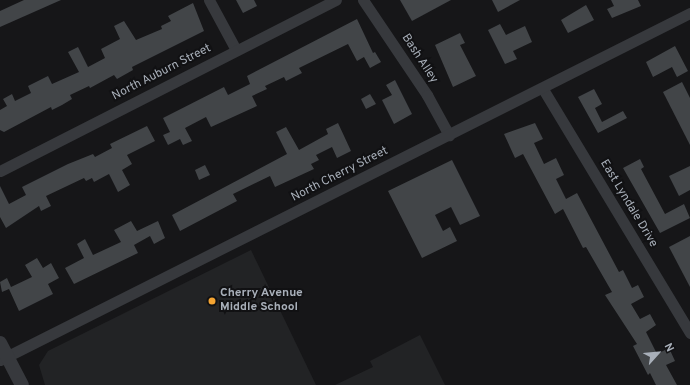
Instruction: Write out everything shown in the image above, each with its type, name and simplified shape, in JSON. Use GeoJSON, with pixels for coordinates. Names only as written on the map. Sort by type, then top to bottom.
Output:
{"type":"FeatureCollection","features":[{"type":"Feature","properties":{"kind":"street"},"geometry":{"type":"LineString","coordinates":[[209,0],[236,50]]}},
{"type":"Feature","properties":{"kind":"street","name":"North Auburn Street"},"geometry":{"type":"LineString","coordinates":[[0,171],[336,0]]}},
{"type":"Feature","properties":{"kind":"street","name":"Bash Alley"},"geometry":{"type":"LineString","coordinates":[[363,0],[423,89],[449,135]]}},
{"type":"Feature","properties":{"kind":"street","name":"North Cherry Street"},"geometry":{"type":"LineString","coordinates":[[4,358],[543,89],[690,12]]}},
{"type":"Feature","properties":{"kind":"street","name":"East Lyndale Drive"},"geometry":{"type":"LineString","coordinates":[[543,89],[690,333]]}},
{"type":"Feature","properties":{"kind":"street"},"geometry":{"type":"LineString","coordinates":[[0,343],[4,358],[22,385]]}},
{"type":"Feature","properties":{"kind":"shaded area","name":"Cherry Avenue Middle School"},"geometry":{"type":"Polygon","coordinates":[[[251,250],[316,385],[45,385],[39,365],[48,351],[251,250]]]}},
{"type":"Feature","properties":{"kind":"shaded area"},"geometry":{"type":"Polygon","coordinates":[[[420,335],[445,385],[335,385],[373,367],[370,361],[420,335]]]}},
{"type":"Feature","properties":{"kind":"building"},"geometry":{"type":"Polygon","coordinates":[[[24,0],[61,0],[0,27],[0,11],[24,0]]]}},
{"type":"Feature","properties":{"kind":"building"},"geometry":{"type":"Polygon","coordinates":[[[236,0],[254,0],[257,6],[243,13],[236,0]]]}},
{"type":"Feature","properties":{"kind":"building"},"geometry":{"type":"Polygon","coordinates":[[[400,0],[451,0],[412,21],[400,0]]]}},
{"type":"Feature","properties":{"kind":"building"},"geometry":{"type":"Polygon","coordinates":[[[492,0],[520,0],[498,12],[492,0]]]}},
{"type":"Feature","properties":{"kind":"building"},"geometry":{"type":"Polygon","coordinates":[[[611,0],[638,0],[641,6],[612,18],[607,9],[614,6],[611,0]]]}},
{"type":"Feature","properties":{"kind":"building"},"geometry":{"type":"Polygon","coordinates":[[[193,3],[204,31],[132,67],[133,70],[117,79],[114,75],[90,88],[89,86],[70,95],[72,99],[52,110],[51,107],[4,132],[0,130],[0,110],[7,106],[3,99],[12,94],[15,101],[31,93],[28,86],[48,76],[52,84],[79,72],[68,52],[78,47],[88,67],[105,58],[101,49],[120,39],[114,26],[124,21],[136,40],[162,29],[161,26],[171,21],[168,16],[193,3]]]}},
{"type":"Feature","properties":{"kind":"building"},"geometry":{"type":"Polygon","coordinates":[[[586,5],[594,20],[568,33],[561,20],[586,5]]]}},
{"type":"Feature","properties":{"kind":"building"},"geometry":{"type":"Polygon","coordinates":[[[357,19],[373,53],[375,52],[381,62],[370,68],[364,57],[357,61],[348,44],[299,68],[302,73],[286,81],[284,77],[265,86],[267,89],[252,96],[257,106],[211,127],[206,117],[185,128],[192,141],[183,145],[180,139],[168,145],[163,135],[170,132],[163,118],[224,87],[228,95],[250,84],[247,76],[357,19]]]}},
{"type":"Feature","properties":{"kind":"building"},"geometry":{"type":"Polygon","coordinates":[[[500,24],[506,35],[525,26],[532,42],[513,51],[517,59],[505,64],[488,30],[500,24]]]}},
{"type":"Feature","properties":{"kind":"building"},"geometry":{"type":"Polygon","coordinates":[[[460,33],[465,43],[460,45],[476,76],[453,87],[435,45],[460,33]]]}},
{"type":"Feature","properties":{"kind":"building"},"geometry":{"type":"Polygon","coordinates":[[[675,46],[688,71],[677,77],[672,67],[653,77],[646,62],[675,46]]]}},
{"type":"Feature","properties":{"kind":"building"},"geometry":{"type":"Polygon","coordinates":[[[395,80],[412,114],[394,124],[382,100],[392,95],[386,85],[395,80]]]}},
{"type":"Feature","properties":{"kind":"building"},"geometry":{"type":"Polygon","coordinates":[[[682,82],[690,98],[690,145],[663,92],[682,82]]]}},
{"type":"Feature","properties":{"kind":"building"},"geometry":{"type":"Polygon","coordinates":[[[594,89],[602,104],[595,108],[602,122],[623,111],[627,118],[598,133],[578,97],[594,89]]]}},
{"type":"Feature","properties":{"kind":"building"},"geometry":{"type":"Polygon","coordinates":[[[370,94],[376,104],[366,109],[361,99],[370,94]]]}},
{"type":"Feature","properties":{"kind":"building"},"geometry":{"type":"Polygon","coordinates":[[[338,123],[351,151],[337,158],[332,147],[316,155],[319,160],[311,164],[314,169],[275,187],[270,176],[233,194],[237,201],[180,231],[172,215],[287,154],[276,132],[286,127],[299,150],[328,134],[326,129],[338,123]]]}},
{"type":"Feature","properties":{"kind":"building"},"geometry":{"type":"Polygon","coordinates":[[[535,123],[543,139],[534,143],[544,164],[556,158],[564,175],[556,179],[566,199],[577,193],[619,272],[623,270],[632,288],[638,285],[644,297],[631,304],[640,319],[650,314],[656,325],[646,332],[657,354],[669,348],[675,361],[666,365],[677,385],[656,385],[650,373],[648,375],[633,346],[637,344],[605,295],[612,292],[586,247],[583,248],[563,209],[555,214],[523,154],[515,158],[504,134],[535,123]]]}},
{"type":"Feature","properties":{"kind":"building"},"geometry":{"type":"Polygon","coordinates":[[[147,126],[155,141],[127,155],[132,164],[122,170],[130,185],[118,192],[109,174],[94,182],[92,178],[86,181],[84,178],[46,196],[51,206],[41,211],[39,206],[6,228],[0,217],[0,186],[9,204],[26,195],[22,187],[68,164],[93,154],[95,157],[112,148],[110,144],[147,126]]]}},
{"type":"Feature","properties":{"kind":"building"},"geometry":{"type":"Polygon","coordinates":[[[640,159],[644,167],[641,169],[665,214],[684,204],[690,218],[660,233],[623,168],[640,159]]]}},
{"type":"Feature","properties":{"kind":"building"},"geometry":{"type":"Polygon","coordinates":[[[452,160],[480,216],[460,225],[451,207],[435,215],[443,231],[450,227],[457,241],[422,258],[388,191],[452,160]]]}},
{"type":"Feature","properties":{"kind":"building"},"geometry":{"type":"Polygon","coordinates":[[[205,165],[210,175],[199,180],[195,170],[205,165]]]}},
{"type":"Feature","properties":{"kind":"building"},"geometry":{"type":"Polygon","coordinates":[[[690,166],[690,190],[679,196],[669,176],[690,166]]]}},
{"type":"Feature","properties":{"kind":"building"},"geometry":{"type":"Polygon","coordinates":[[[131,221],[137,231],[158,221],[165,238],[154,244],[150,236],[134,245],[138,253],[74,284],[65,268],[84,258],[77,244],[85,239],[93,255],[121,242],[114,230],[131,221]]]}},
{"type":"Feature","properties":{"kind":"building"},"geometry":{"type":"Polygon","coordinates":[[[690,236],[690,287],[669,247],[690,236]]]}},
{"type":"Feature","properties":{"kind":"building"},"geometry":{"type":"Polygon","coordinates":[[[37,258],[43,268],[51,263],[59,278],[48,284],[53,294],[19,311],[9,289],[2,292],[0,282],[7,278],[11,287],[32,277],[25,265],[37,258]]]}},
{"type":"Feature","properties":{"kind":"place","name":"Cherry Avenue Middle School"},"geometry":{"type":"Point","coordinates":[212,301]}}]}
